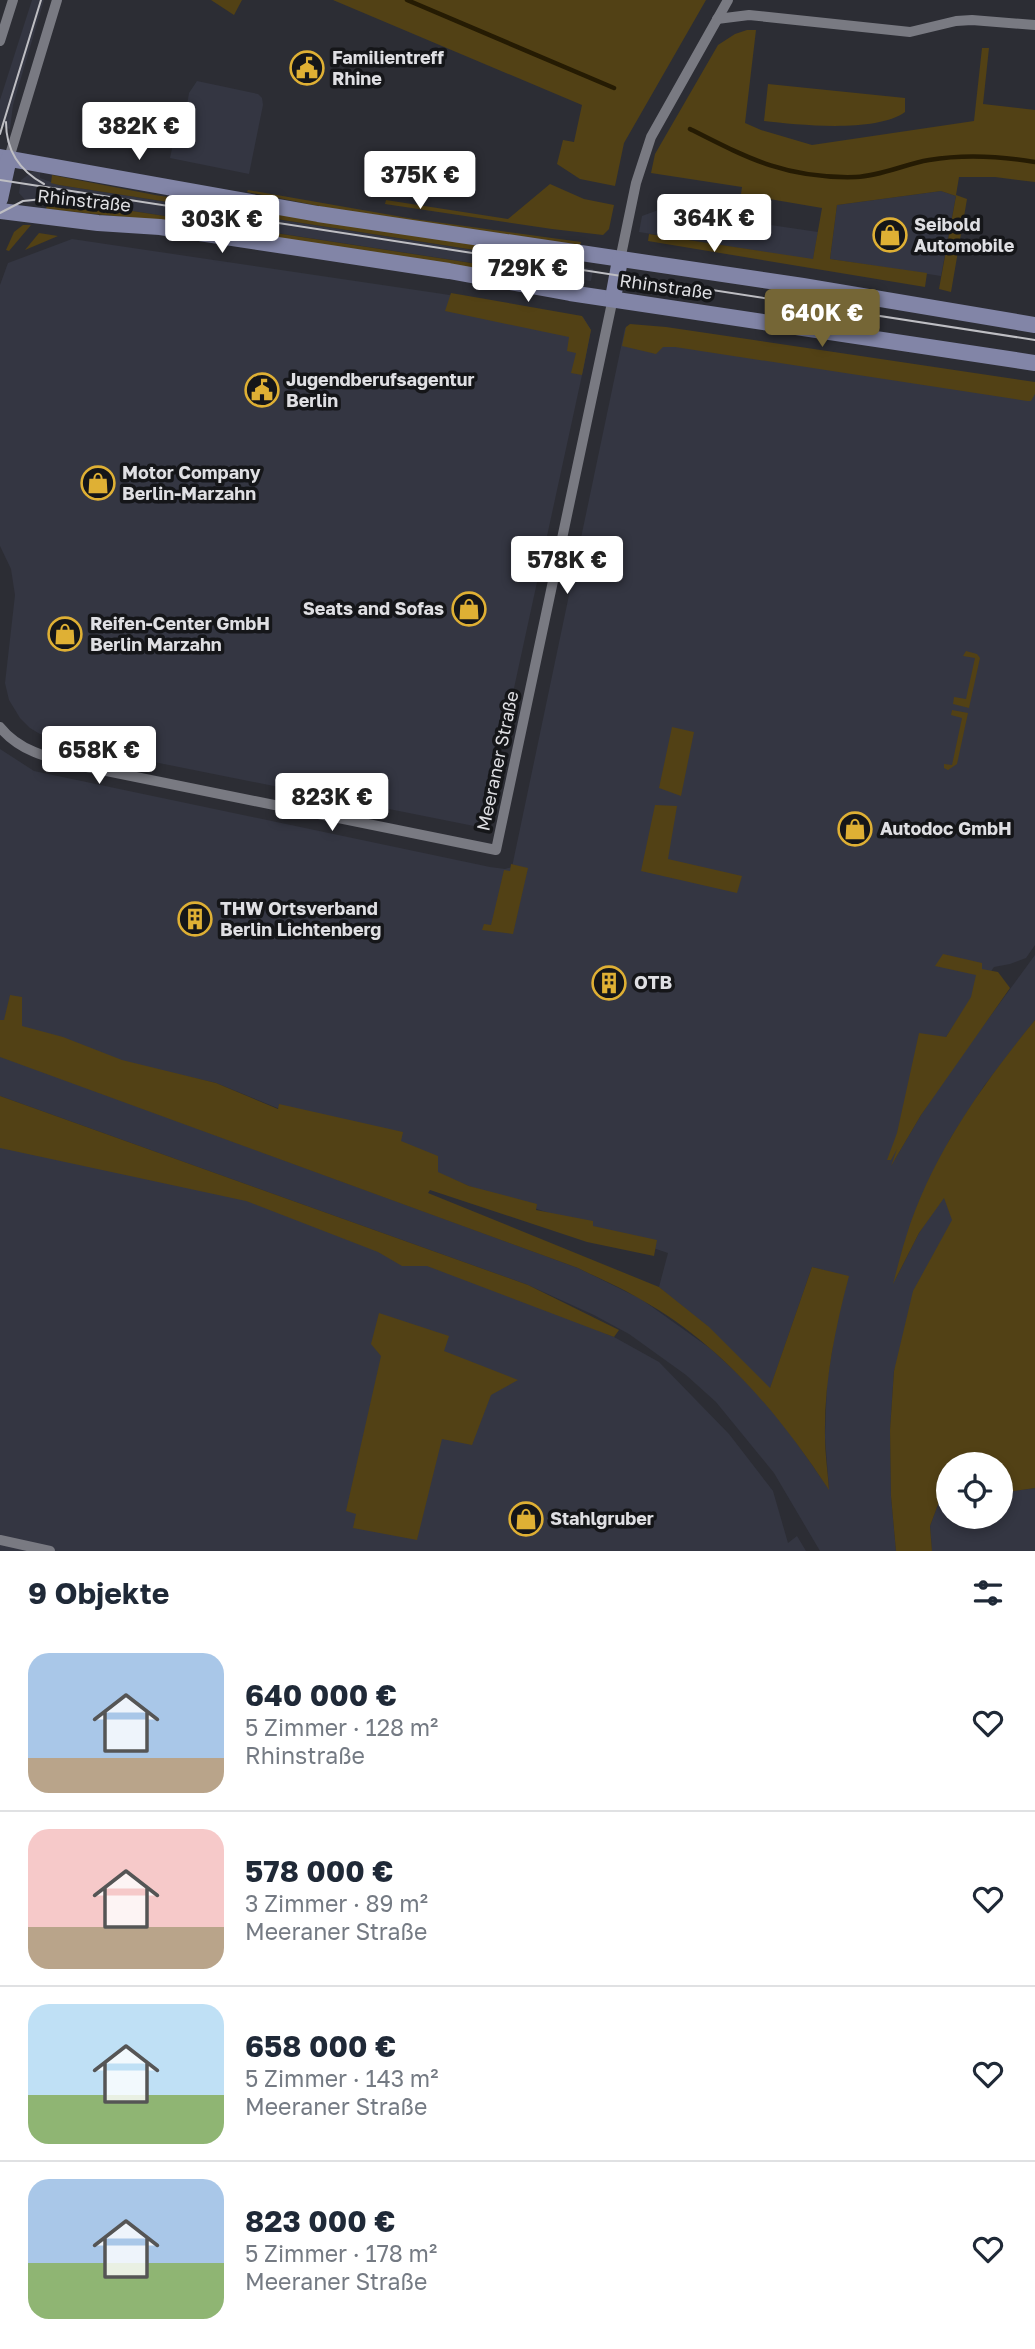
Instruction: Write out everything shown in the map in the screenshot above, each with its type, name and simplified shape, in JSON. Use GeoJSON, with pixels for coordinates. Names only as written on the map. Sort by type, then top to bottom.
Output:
{"type":"FeatureCollection","features":[{"type":"Feature","properties":{"kind":"main road"},"geometry":{"type":"LineString","coordinates":[[0,199],[4,158]]}},
{"type":"Feature","properties":{"kind":"main road","name":"Rhinstraße"},"geometry":{"type":"LineString","coordinates":[[4,158],[318,214],[803,286],[1035,325]]}},
{"type":"Feature","properties":{"kind":"main road","name":"Rhinstraße"},"geometry":{"type":"LineString","coordinates":[[0,211],[98,223],[160,227],[1035,363]]}},
{"type":"Feature","properties":{"kind":"main road"},"geometry":{"type":"LineString","coordinates":[[613,298],[621,260]]}},
{"type":"Feature","properties":{"kind":"street"},"geometry":{"type":"LineString","coordinates":[[0,41],[13,0]]}},
{"type":"Feature","properties":{"kind":"street"},"geometry":{"type":"LineString","coordinates":[[4,158],[57,0]]}},
{"type":"Feature","properties":{"kind":"street","name":"Rhinstraße"},"geometry":{"type":"LineString","coordinates":[[621,260],[636,183],[651,137],[728,0]]}},
{"type":"Feature","properties":{"kind":"street"},"geometry":{"type":"LineString","coordinates":[[717,19],[749,15],[910,32],[972,20],[1035,25]]}},
{"type":"Feature","properties":{"kind":"street","name":"Meeraner Straße"},"geometry":{"type":"LineString","coordinates":[[0,727],[19,744],[36,754],[77,765],[496,850],[613,298]]}},
{"type":"Feature","properties":{"kind":"street"},"geometry":{"type":"LineString","coordinates":[[0,1540],[50,1551]]}},
{"type":"Feature","properties":{"kind":"shaded area"},"geometry":{"type":"Polygon","coordinates":[[[32,0],[44,0],[13,105],[10,129],[0,126],[0,100],[32,0]]]}},
{"type":"Feature","properties":{"kind":"shaded area"},"geometry":{"type":"Polygon","coordinates":[[[211,0],[242,0],[234,15],[211,0]]]}},
{"type":"Feature","properties":{"kind":"shaded area"},"geometry":{"type":"Polygon","coordinates":[[[333,0],[706,0],[624,143],[615,186],[580,179],[557,164],[563,140],[574,142],[582,105],[333,0]]]}},
{"type":"Feature","properties":{"kind":"shaded area"},"geometry":{"type":"Polygon","coordinates":[[[747,30],[756,30],[745,123],[812,145],[974,121],[982,48],[989,48],[983,104],[1035,110],[1035,182],[995,177],[959,177],[956,195],[967,199],[951,292],[939,289],[956,196],[941,191],[837,205],[830,259],[927,273],[925,287],[648,241],[649,234],[813,259],[822,208],[741,194],[742,187],[651,173],[655,154],[718,45],[747,30]]]}},
{"type":"Feature","properties":{"kind":"shaded area"},"geometry":{"type":"Polygon","coordinates":[[[197,81],[258,94],[262,98],[263,105],[249,174],[170,158],[180,110],[186,111],[189,93],[197,81]]]}},
{"type":"Feature","properties":{"kind":"shaded area"},"geometry":{"type":"Polygon","coordinates":[[[768,84],[905,98],[905,112],[892,119],[857,125],[764,121],[768,84]]]}},
{"type":"Feature","properties":{"kind":"shaded area"},"geometry":{"type":"Polygon","coordinates":[[[32,172],[40,172],[40,178],[59,185],[593,269],[591,281],[67,201],[28,203],[19,193],[21,180],[32,172]]]}},
{"type":"Feature","properties":{"kind":"shaded area"},"geometry":{"type":"Polygon","coordinates":[[[52,175],[155,195],[579,261],[578,266],[59,185],[51,183],[52,175]]]}},
{"type":"Feature","properties":{"kind":"shaded area"},"geometry":{"type":"Polygon","coordinates":[[[550,184],[584,199],[614,205],[609,229],[603,235],[385,204],[386,200],[508,219],[550,184]]]}},
{"type":"Feature","properties":{"kind":"shaded area"},"geometry":{"type":"Polygon","coordinates":[[[248,190],[414,219],[581,242],[580,246],[329,208],[247,192],[248,190]]]}},
{"type":"Feature","properties":{"kind":"shaded area","name":"Seibold Automobile"},"geometry":{"type":"Polygon","coordinates":[[[941,191],[956,196],[941,276],[830,259],[837,205],[941,191]]]}},
{"type":"Feature","properties":{"kind":"shaded area"},"geometry":{"type":"Polygon","coordinates":[[[48,200],[576,279],[575,284],[182,223],[46,209],[48,200]]]}},
{"type":"Feature","properties":{"kind":"shaded area"},"geometry":{"type":"Polygon","coordinates":[[[661,209],[818,232],[813,260],[639,232],[642,216],[661,209]]]}},
{"type":"Feature","properties":{"kind":"shaded area"},"geometry":{"type":"Polygon","coordinates":[[[23,225],[31,225],[9,251],[6,250],[14,232],[23,225]]]}},
{"type":"Feature","properties":{"kind":"shaded area"},"geometry":{"type":"Polygon","coordinates":[[[39,233],[58,236],[25,250],[39,233]]]}},
{"type":"Feature","properties":{"kind":"shaded area"},"geometry":{"type":"Polygon","coordinates":[[[72,239],[583,317],[591,330],[582,375],[486,817],[474,826],[67,743],[40,734],[20,718],[9,700],[5,683],[15,595],[11,569],[0,546],[0,285],[8,263],[72,239]]]}},
{"type":"Feature","properties":{"kind":"shaded area"},"geometry":{"type":"Polygon","coordinates":[[[451,293],[582,316],[591,330],[582,375],[571,373],[576,353],[567,351],[569,337],[445,311],[451,293]]]}},
{"type":"Feature","properties":{"kind":"shaded area"},"geometry":{"type":"Polygon","coordinates":[[[630,324],[666,327],[1035,382],[1035,394],[1031,401],[1027,401],[675,347],[663,347],[656,354],[622,346],[626,327],[630,324]]]}},
{"type":"Feature","properties":{"kind":"shaded area"},"geometry":{"type":"Polygon","coordinates":[[[628,326],[1035,385],[1035,945],[1026,958],[994,967],[939,1047],[895,1159],[950,1071],[1035,955],[1035,1020],[984,1086],[950,1139],[926,1187],[895,1280],[919,1233],[943,1197],[997,1138],[894,1371],[890,1430],[891,1496],[896,1551],[820,1551],[774,1473],[716,1402],[686,1375],[629,1334],[594,1315],[528,1285],[0,1096],[0,1056],[578,1268],[641,1299],[711,1349],[750,1385],[782,1422],[829,1489],[825,1437],[827,1381],[848,1277],[812,1267],[770,1389],[659,1287],[668,1253],[469,1186],[216,1083],[53,1046],[0,1027],[0,749],[34,771],[490,867],[512,867],[625,328],[628,326]]]}},
{"type":"Feature","properties":{"kind":"shaded area"},"geometry":{"type":"Polygon","coordinates":[[[966,651],[977,654],[980,658],[969,708],[953,704],[954,697],[966,699],[975,658],[963,656],[966,651]]]}},
{"type":"Feature","properties":{"kind":"shaded area"},"geometry":{"type":"Polygon","coordinates":[[[952,710],[968,713],[957,764],[948,770],[944,768],[944,764],[952,765],[962,718],[951,715],[952,710]]]}},
{"type":"Feature","properties":{"kind":"shaded area"},"geometry":{"type":"Polygon","coordinates":[[[672,727],[694,732],[681,796],[659,788],[672,727]]]}},
{"type":"Feature","properties":{"kind":"shaded area"},"geometry":{"type":"Polygon","coordinates":[[[655,805],[677,806],[668,859],[742,876],[737,893],[641,871],[655,805]]]}},
{"type":"Feature","properties":{"kind":"shaded area"},"geometry":{"type":"Polygon","coordinates":[[[511,864],[528,868],[513,934],[482,930],[484,924],[491,925],[504,870],[510,871],[511,864]]]}},
{"type":"Feature","properties":{"kind":"shaded area"},"geometry":{"type":"Polygon","coordinates":[[[943,954],[982,963],[982,969],[998,972],[1010,988],[921,1115],[891,1166],[897,1149],[891,1160],[887,1160],[897,1133],[919,1033],[946,1037],[971,997],[976,975],[935,966],[943,954]]]}},
{"type":"Feature","properties":{"kind":"shaded area"},"geometry":{"type":"Polygon","coordinates":[[[10,995],[22,997],[22,1026],[63,1037],[122,1060],[216,1083],[278,1109],[279,1104],[403,1132],[401,1141],[438,1156],[438,1172],[469,1186],[537,1204],[536,1210],[593,1221],[593,1226],[657,1240],[654,1256],[587,1242],[430,1190],[428,1193],[659,1287],[709,1327],[770,1388],[812,1267],[849,1276],[835,1336],[826,1396],[825,1443],[829,1490],[790,1434],[746,1383],[697,1337],[640,1299],[578,1268],[0,1057],[0,1020],[4,1020],[10,995]]]}},
{"type":"Feature","properties":{"kind":"shaded area"},"geometry":{"type":"Polygon","coordinates":[[[1035,1020],[1035,1488],[1013,1491],[1013,1452],[936,1452],[936,1510],[930,1526],[932,1551],[896,1551],[891,1496],[890,1430],[894,1371],[913,1291],[952,1220],[944,1198],[919,1233],[893,1284],[906,1237],[929,1178],[960,1122],[1035,1020]]]}},
{"type":"Feature","properties":{"kind":"shaded area"},"geometry":{"type":"Polygon","coordinates":[[[0,1096],[528,1285],[619,1330],[614,1337],[427,1266],[402,1266],[378,1252],[246,1201],[0,1148],[0,1096]]]}},
{"type":"Feature","properties":{"kind":"shaded area"},"geometry":{"type":"Polygon","coordinates":[[[0,1136],[230,1188],[495,1287],[614,1337],[659,1362],[729,1434],[773,1491],[788,1543],[797,1536],[806,1551],[0,1551],[0,1136]]]}},
{"type":"Feature","properties":{"kind":"shaded area"},"geometry":{"type":"Polygon","coordinates":[[[379,1313],[449,1336],[444,1351],[518,1380],[491,1395],[472,1445],[442,1439],[417,1540],[353,1528],[356,1514],[346,1511],[381,1356],[371,1344],[379,1313]]]}},
{"type":"Feature","properties":{"kind":"shaded area"},"geometry":{"type":"Polygon","coordinates":[[[1035,1488],[1035,1551],[932,1551],[930,1526],[936,1510],[936,1529],[1013,1529],[1013,1491],[1035,1488]]]}},
{"type":"Feature","properties":{"kind":"waterway"},"geometry":{"type":"LineString","coordinates":[[407,0],[614,88]]}},
{"type":"Feature","properties":{"kind":"waterway"},"geometry":{"type":"LineString","coordinates":[[690,129],[750,158],[809,175],[865,176],[920,162],[969,156],[1035,162]]}},
{"type":"Feature","properties":{"kind":"tram line"},"geometry":{"type":"LineString","coordinates":[[0,134],[41,0]]}},
{"type":"Feature","properties":{"kind":"tram line"},"geometry":{"type":"LineString","coordinates":[[6,122],[9,142],[16,159],[28,173],[44,184]]}},
{"type":"Feature","properties":{"kind":"tram line"},"geometry":{"type":"LineString","coordinates":[[0,180],[1035,340]]}},
{"type":"Feature","properties":{"kind":"tram line"},"geometry":{"type":"LineString","coordinates":[[0,213],[23,201],[63,197]]}},
{"type":"Feature","properties":{"kind":"place","name":"Familientreff Rhine"},"geometry":{"type":"Point","coordinates":[307,68]}},
{"type":"Feature","properties":{"kind":"place","name":"Seibold Automobile"},"geometry":{"type":"Point","coordinates":[890,235]}},
{"type":"Feature","properties":{"kind":"place","name":"Jugendberufsagentur Berlin"},"geometry":{"type":"Point","coordinates":[262,390]}},
{"type":"Feature","properties":{"kind":"place","name":"Motor Company Berlin-Marzahn"},"geometry":{"type":"Point","coordinates":[98,483]}},
{"type":"Feature","properties":{"kind":"place","name":"Seats and Sofas"},"geometry":{"type":"Point","coordinates":[469,609]}},
{"type":"Feature","properties":{"kind":"place","name":"Reifen-Center GmbH Berlin Marzahn"},"geometry":{"type":"Point","coordinates":[65,634]}},
{"type":"Feature","properties":{"kind":"place","name":"Autodoc GmbH"},"geometry":{"type":"Point","coordinates":[855,829]}},
{"type":"Feature","properties":{"kind":"place","name":"THW Ortsverband Berlin Lichtenberg"},"geometry":{"type":"Point","coordinates":[195,919]}},
{"type":"Feature","properties":{"kind":"place","name":"OTB"},"geometry":{"type":"Point","coordinates":[609,983]}},
{"type":"Feature","properties":{"kind":"place","name":"Stahlgruber"},"geometry":{"type":"Point","coordinates":[526,1519]}}]}
